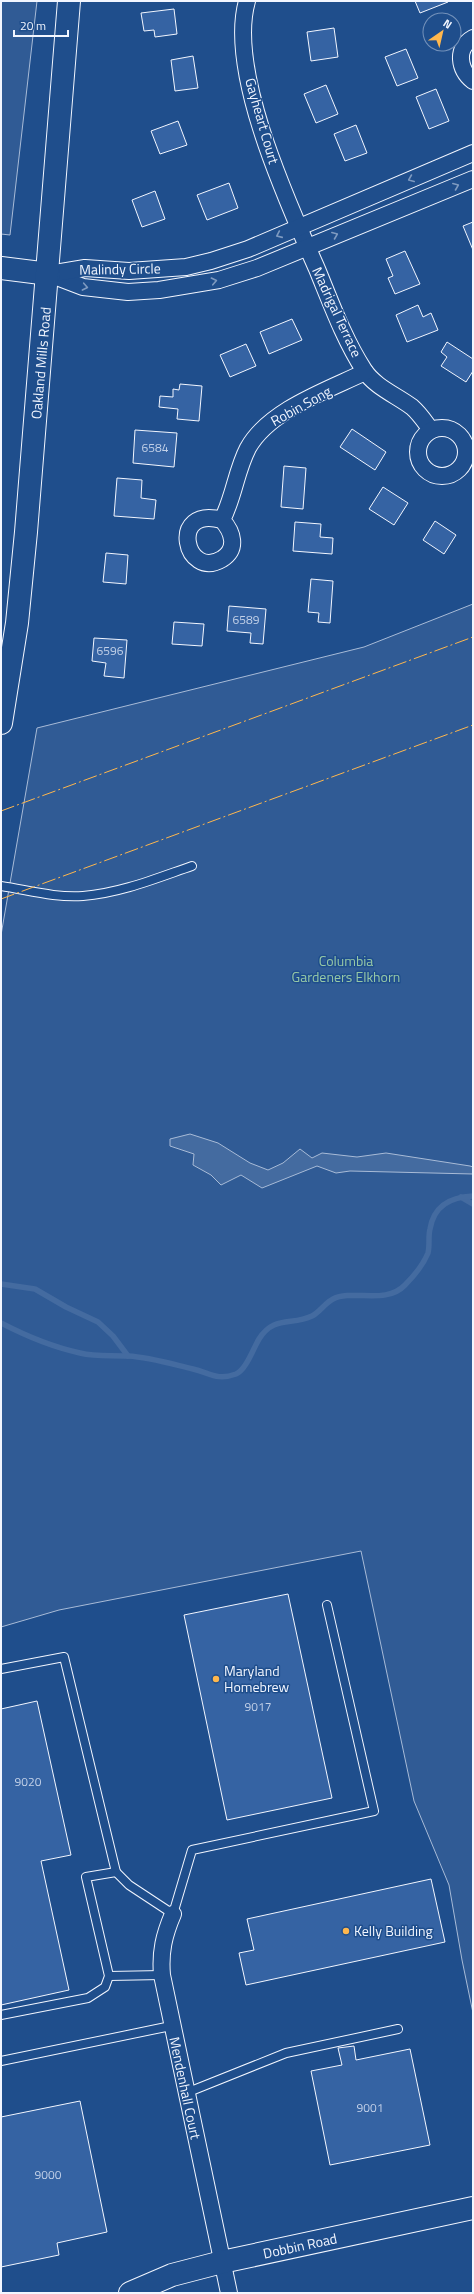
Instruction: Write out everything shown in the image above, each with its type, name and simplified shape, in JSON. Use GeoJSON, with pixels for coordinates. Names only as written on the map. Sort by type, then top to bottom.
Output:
{"type":"FeatureCollection","features":[{"type":"Feature","properties":{"kind":"street","name":"Oakland Mills Road"},"geometry":{"type":"LineString","coordinates":[[1,723],[16,631],[26,540],[69,1]]}},
{"type":"Feature","properties":{"kind":"street","name":"Gayheart Court"},"geometry":{"type":"LineString","coordinates":[[247,1],[243,14],[242,36],[245,62],[271,158],[303,237]]}},
{"type":"Feature","properties":{"kind":"street"},"geometry":{"type":"LineString","coordinates":[[473,38],[464,46],[460,61],[466,75],[473,81]]}},
{"type":"Feature","properties":{"kind":"street","name":"Malindy Circle"},"geometry":{"type":"LineString","coordinates":[[48,274],[83,287],[128,292],[159,290],[219,280],[257,268],[303,237],[473,153]]}},
{"type":"Feature","properties":{"kind":"street","name":"Malindy Circle"},"geometry":{"type":"LineString","coordinates":[[48,274],[85,268],[129,271],[186,267],[211,262],[248,249],[303,237],[473,179]]}},
{"type":"Feature","properties":{"kind":"street","name":"Madrigal Terrace"},"geometry":{"type":"LineString","coordinates":[[303,237],[347,339],[365,372],[385,390],[412,407],[431,430]]}},
{"type":"Feature","properties":{"kind":"street"},"geometry":{"type":"LineString","coordinates":[[1,268],[48,274]]}},
{"type":"Feature","properties":{"kind":"street","name":"Robin Song"},"geometry":{"type":"LineString","coordinates":[[222,520],[229,508],[248,449],[263,428],[292,409],[365,372]]}},
{"type":"Feature","properties":{"kind":"street","name":"Mendenhall Court"},"geometry":{"type":"LineString","coordinates":[[173,1914],[165,1932],[160,1953],[162,1974],[171,2026],[229,2293]]}},
{"type":"Feature","properties":{"kind":"street","name":"Dobbin Road"},"geometry":{"type":"LineString","coordinates":[[130,2293],[172,2275],[222,2262],[473,2208]]}},
{"type":"Feature","properties":{"kind":"lane"},"geometry":{"type":"LineString","coordinates":[[1,886],[33,892],[83,896],[116,891],[192,866]]}},
{"type":"Feature","properties":{"kind":"lane"},"geometry":{"type":"LineString","coordinates":[[1,1669],[64,1657],[116,1872],[129,1885],[173,1914],[192,1850],[374,1811],[327,1605]]}},
{"type":"Feature","properties":{"kind":"lane"},"geometry":{"type":"LineString","coordinates":[[1,2015],[88,1998],[106,1987],[109,1976],[86,1877],[116,1872]]}},
{"type":"Feature","properties":{"kind":"lane"},"geometry":{"type":"LineString","coordinates":[[109,1976],[162,1974]]}},
{"type":"Feature","properties":{"kind":"lane"},"geometry":{"type":"LineString","coordinates":[[1,2061],[171,2026]]}},
{"type":"Feature","properties":{"kind":"lane"},"geometry":{"type":"LineString","coordinates":[[186,2093],[286,2053],[398,2028]]}},
{"type":"Feature","properties":{"kind":"shaded area"},"geometry":{"type":"Polygon","coordinates":[[[1,1],[37,1],[10,235],[1,234],[1,1]]]}},
{"type":"Feature","properties":{"kind":"shaded area"},"geometry":{"type":"Polygon","coordinates":[[[473,604],[473,2013],[449,1885],[414,1801],[361,1551],[59,1610],[1,1627],[1,935],[37,728],[364,647],[473,604]]]}},
{"type":"Feature","properties":{"kind":"shaded area"},"geometry":{"type":"Polygon","coordinates":[[[190,1134],[218,1143],[250,1163],[268,1170],[283,1163],[300,1149],[312,1158],[322,1153],[357,1157],[386,1153],[470,1166],[473,1167],[473,1174],[350,1171],[336,1173],[317,1166],[262,1188],[241,1175],[221,1185],[211,1175],[193,1165],[194,1154],[170,1146],[170,1139],[190,1134]]]}},
{"type":"Feature","properties":{"kind":"building"},"geometry":{"type":"Polygon","coordinates":[[[415,1],[448,2],[422,12],[420,13],[415,1]]]}},
{"type":"Feature","properties":{"kind":"building"},"geometry":{"type":"Polygon","coordinates":[[[174,9],[177,34],[155,37],[154,30],[144,31],[141,13],[174,9]]]}},
{"type":"Feature","properties":{"kind":"building"},"geometry":{"type":"Polygon","coordinates":[[[334,28],[338,57],[311,61],[307,32],[334,28]]]}},
{"type":"Feature","properties":{"kind":"building"},"geometry":{"type":"Polygon","coordinates":[[[406,49],[418,78],[397,86],[385,57],[406,49]]]}},
{"type":"Feature","properties":{"kind":"building"},"geometry":{"type":"Polygon","coordinates":[[[193,56],[198,88],[175,91],[171,60],[193,56]]]}},
{"type":"Feature","properties":{"kind":"building"},"geometry":{"type":"Polygon","coordinates":[[[326,85],[338,114],[316,123],[304,94],[326,85]]]}},
{"type":"Feature","properties":{"kind":"building"},"geometry":{"type":"Polygon","coordinates":[[[436,89],[449,121],[429,129],[416,97],[436,89]]]}},
{"type":"Feature","properties":{"kind":"building"},"geometry":{"type":"Polygon","coordinates":[[[178,121],[187,145],[160,154],[151,131],[178,121]]]}},
{"type":"Feature","properties":{"kind":"building"},"geometry":{"type":"Polygon","coordinates":[[[356,125],[367,153],[345,161],[334,134],[356,125]]]}},
{"type":"Feature","properties":{"kind":"building"},"geometry":{"type":"Polygon","coordinates":[[[229,183],[238,208],[207,220],[197,195],[229,183]]]}},
{"type":"Feature","properties":{"kind":"building"},"geometry":{"type":"Polygon","coordinates":[[[155,191],[165,219],[142,227],[132,200],[155,191]]]}},
{"type":"Feature","properties":{"kind":"building"},"geometry":{"type":"Polygon","coordinates":[[[473,222],[473,250],[463,226],[473,222]]]}},
{"type":"Feature","properties":{"kind":"building"},"geometry":{"type":"Polygon","coordinates":[[[405,251],[420,284],[395,294],[388,278],[393,276],[386,259],[405,251]]]}},
{"type":"Feature","properties":{"kind":"building"},"geometry":{"type":"Polygon","coordinates":[[[418,305],[423,317],[431,313],[438,330],[407,342],[396,315],[418,305]]]}},
{"type":"Feature","properties":{"kind":"building"},"geometry":{"type":"Polygon","coordinates":[[[292,319],[302,340],[269,354],[260,332],[292,319]]]}},
{"type":"Feature","properties":{"kind":"building"},"geometry":{"type":"Polygon","coordinates":[[[447,342],[473,359],[473,371],[466,382],[441,366],[447,357],[441,352],[447,342]]]}},
{"type":"Feature","properties":{"kind":"building"},"geometry":{"type":"Polygon","coordinates":[[[246,344],[256,366],[230,377],[220,355],[246,344]]]}},
{"type":"Feature","properties":{"kind":"building"},"geometry":{"type":"Polygon","coordinates":[[[180,384],[202,386],[199,421],[177,419],[178,409],[159,407],[160,396],[173,397],[173,389],[179,390],[180,384]]]}},
{"type":"Feature","properties":{"kind":"building"},"geometry":{"type":"Polygon","coordinates":[[[352,429],[386,452],[375,470],[340,447],[352,429]]]}},
{"type":"Feature","properties":{"kind":"building"},"geometry":{"type":"Polygon","coordinates":[[[135,430],[177,433],[174,467],[133,463],[135,430]]]}},
{"type":"Feature","properties":{"kind":"building"},"geometry":{"type":"Polygon","coordinates":[[[284,466],[306,468],[303,509],[281,507],[284,466]]]}},
{"type":"Feature","properties":{"kind":"building"},"geometry":{"type":"Polygon","coordinates":[[[117,478],[142,480],[141,498],[156,500],[154,519],[114,516],[117,478]]]}},
{"type":"Feature","properties":{"kind":"building"},"geometry":{"type":"Polygon","coordinates":[[[383,487],[408,503],[394,525],[369,509],[383,487]]]}},
{"type":"Feature","properties":{"kind":"building"},"geometry":{"type":"Polygon","coordinates":[[[435,521],[456,535],[444,554],[423,540],[435,521]]]}},
{"type":"Feature","properties":{"kind":"building"},"geometry":{"type":"Polygon","coordinates":[[[295,522],[321,524],[320,537],[333,538],[332,554],[293,551],[295,522]]]}},
{"type":"Feature","properties":{"kind":"building"},"geometry":{"type":"Polygon","coordinates":[[[106,553],[128,555],[126,584],[103,582],[106,553]]]}},
{"type":"Feature","properties":{"kind":"building"},"geometry":{"type":"Polygon","coordinates":[[[311,579],[333,581],[330,623],[318,622],[319,613],[308,612],[311,579]]]}},
{"type":"Feature","properties":{"kind":"building"},"geometry":{"type":"Polygon","coordinates":[[[229,606],[266,609],[263,644],[250,643],[251,633],[227,631],[229,606]]]}},
{"type":"Feature","properties":{"kind":"building"},"geometry":{"type":"Polygon","coordinates":[[[174,622],[204,624],[202,646],[172,644],[174,622]]]}},
{"type":"Feature","properties":{"kind":"building"},"geometry":{"type":"Polygon","coordinates":[[[94,638],[127,640],[124,678],[104,676],[106,663],[92,661],[94,638]]]}},
{"type":"Feature","properties":{"kind":"building"},"geometry":{"type":"Polygon","coordinates":[[[288,1594],[332,1798],[227,1820],[184,1615],[288,1594]]]}},
{"type":"Feature","properties":{"kind":"building"},"geometry":{"type":"Polygon","coordinates":[[[37,1701],[71,1855],[41,1861],[69,1990],[1,2005],[1,1709],[37,1701]]]}},
{"type":"Feature","properties":{"kind":"building","name":"Kelly Building"},"geometry":{"type":"Polygon","coordinates":[[[431,1879],[445,1942],[246,1985],[239,1953],[254,1950],[247,1919],[431,1879]]]}},
{"type":"Feature","properties":{"kind":"building"},"geometry":{"type":"Polygon","coordinates":[[[354,2046],[356,2060],[410,2049],[430,2145],[330,2165],[311,2071],[342,2065],[338,2048],[354,2046]]]}},
{"type":"Feature","properties":{"kind":"building"},"geometry":{"type":"Polygon","coordinates":[[[80,2101],[107,2232],[57,2243],[59,2255],[1,2267],[1,2117],[80,2101]]]}},
{"type":"Feature","properties":{"kind":"waterway"},"geometry":{"type":"LineString","coordinates":[[1,1323],[39,1341],[80,1353],[144,1358],[193,1369],[214,1376],[229,1376],[240,1372],[249,1359],[259,1339],[271,1327],[284,1322],[305,1319],[312,1316],[330,1301],[341,1296],[379,1296],[397,1291],[412,1278],[428,1253],[429,1232],[435,1214],[440,1208],[451,1201],[458,1198],[473,1196]]}},
{"type":"Feature","properties":{"kind":"waterway"},"geometry":{"type":"LineString","coordinates":[[461,1197],[473,1204]]}},
{"type":"Feature","properties":{"kind":"waterway"},"geometry":{"type":"LineString","coordinates":[[1,1284],[35,1289],[66,1307],[98,1322],[113,1336],[128,1356]]}},
{"type":"Feature","properties":{"kind":"power"},"geometry":{"type":"LineString","coordinates":[[1,811],[473,637]]}},
{"type":"Feature","properties":{"kind":"power"},"geometry":{"type":"LineString","coordinates":[[1,899],[473,725]]}},
{"type":"Feature","properties":{"kind":"place","name":"Maryland Homebrew"},"geometry":{"type":"Point","coordinates":[216,1679]}},
{"type":"Feature","properties":{"kind":"place","name":"Kelly Building"},"geometry":{"type":"Point","coordinates":[346,1931]}},
{"type":"Feature","properties":{"kind":"park label","name":"Columbia Gardeners Elkhorn"},"geometry":{"type":"Point","coordinates":[346,970]}}]}
